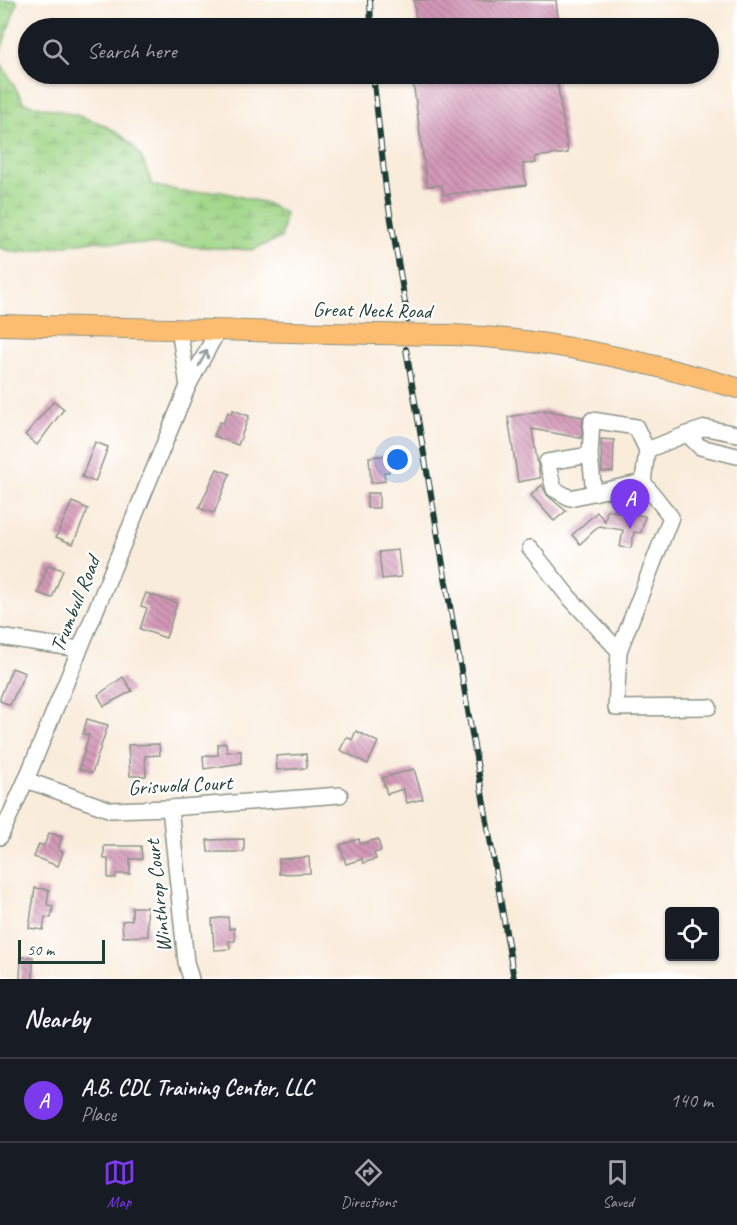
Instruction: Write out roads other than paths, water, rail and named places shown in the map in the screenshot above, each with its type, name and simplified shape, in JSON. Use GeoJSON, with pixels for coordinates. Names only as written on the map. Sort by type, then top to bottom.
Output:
{"type":"FeatureCollection","features":[{"type":"Feature","properties":{"kind":"main road","name":"Great Neck Road"},"geometry":{"type":"LineString","coordinates":[[0,325],[453,335],[576,348],[664,367],[737,388]]}},
{"type":"Feature","properties":{"kind":"street"},"geometry":{"type":"LineString","coordinates":[[179,329],[188,386]]}},
{"type":"Feature","properties":{"kind":"street","name":"Trumbull Road"},"geometry":{"type":"LineString","coordinates":[[0,837],[26,780],[188,386],[218,330]]}},
{"type":"Feature","properties":{"kind":"street"},"geometry":{"type":"LineString","coordinates":[[594,493],[590,455],[592,420],[636,427],[646,450],[643,482],[671,517],[620,651],[616,708],[709,706]]}},
{"type":"Feature","properties":{"kind":"street"},"geometry":{"type":"LineString","coordinates":[[646,450],[706,428],[737,434]]}},
{"type":"Feature","properties":{"kind":"street"},"geometry":{"type":"LineString","coordinates":[[687,434],[700,447],[737,456]]}},
{"type":"Feature","properties":{"kind":"street"},"geometry":{"type":"LineString","coordinates":[[590,455],[547,462],[554,489],[570,498],[643,482]]}},
{"type":"Feature","properties":{"kind":"street"},"geometry":{"type":"LineString","coordinates":[[530,548],[568,596],[620,651]]}},
{"type":"Feature","properties":{"kind":"street"},"geometry":{"type":"LineString","coordinates":[[0,637],[79,649]]}},
{"type":"Feature","properties":{"kind":"street","name":"Griswold Court"},"geometry":{"type":"LineString","coordinates":[[26,780],[111,810],[170,808],[340,795]]}},
{"type":"Feature","properties":{"kind":"street","name":"Winthrop Court"},"geometry":{"type":"LineString","coordinates":[[170,808],[186,962],[191,979]]}},
{"type":"Feature","properties":{"kind":"railway"},"geometry":{"type":"LineString","coordinates":[[370,0],[371,18]]}},
{"type":"Feature","properties":{"kind":"railway"},"geometry":{"type":"LineString","coordinates":[[374,84],[386,190],[408,320]]}},
{"type":"Feature","properties":{"kind":"railway"},"geometry":{"type":"LineString","coordinates":[[406,349],[514,979]]}},
{"type":"Feature","properties":{"kind":"place","name":"A.B. CDL Training Center, LLC"},"geometry":{"type":"Point","coordinates":[630,529]}}]}
